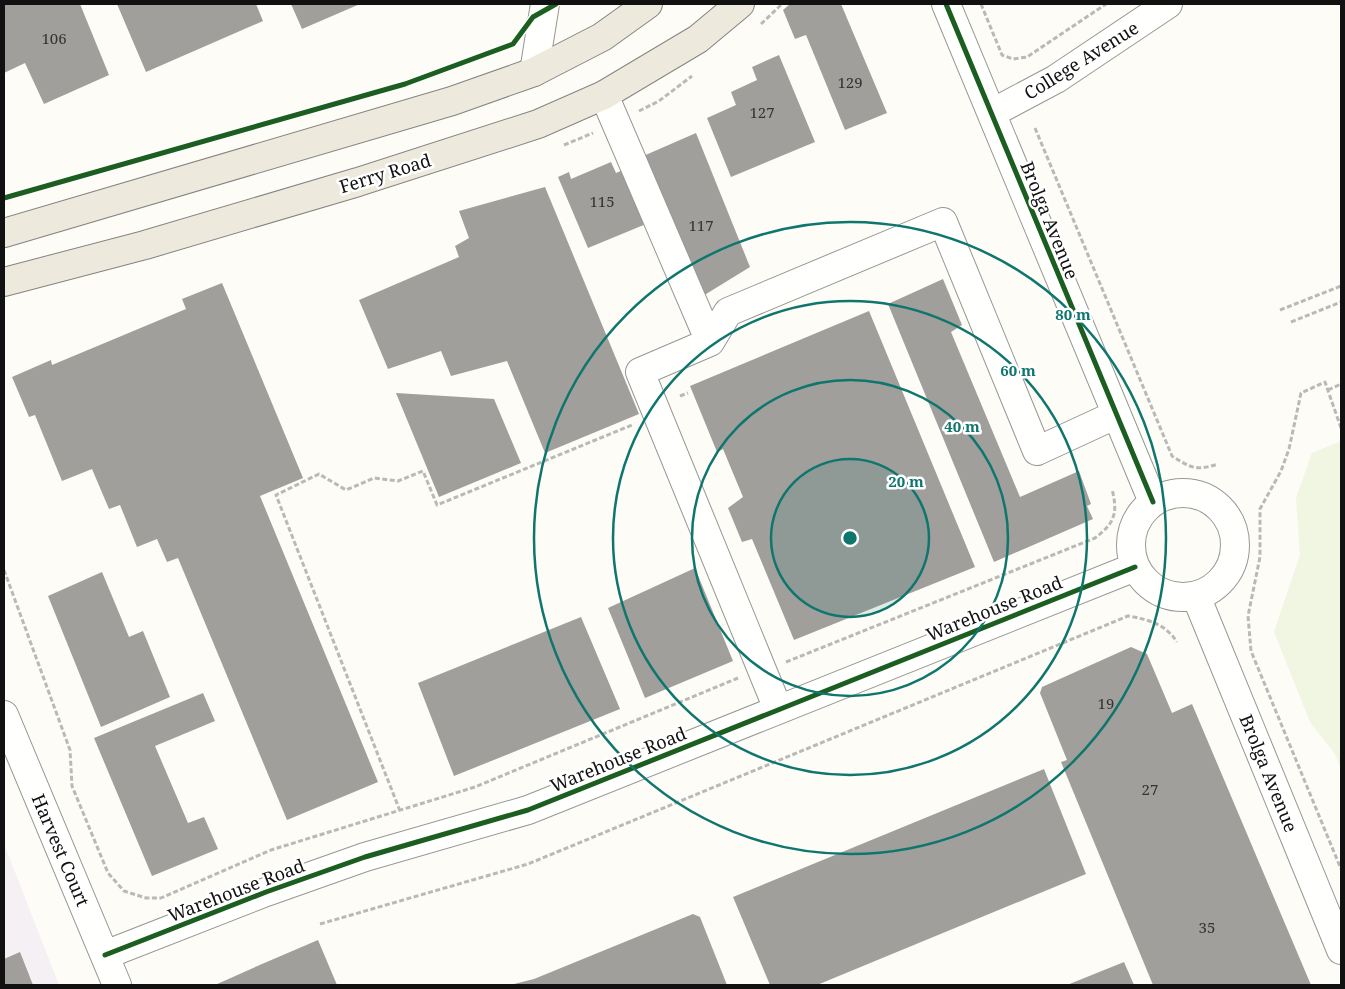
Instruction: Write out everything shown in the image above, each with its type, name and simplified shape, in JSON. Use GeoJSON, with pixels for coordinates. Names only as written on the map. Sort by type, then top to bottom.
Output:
{"type":"FeatureCollection","features":[{"type":"Feature","properties":{"kind":"main road"},"geometry":{"type":"LineString","coordinates":[[4,233],[452,101],[534,72],[602,36],[648,4]]}},
{"type":"Feature","properties":{"kind":"main road","name":"Ferry Road"},"geometry":{"type":"LineString","coordinates":[[4,282],[145,244],[358,182],[538,124],[604,95],[698,39],[740,4]]}},
{"type":"Feature","properties":{"kind":"street"},"geometry":{"type":"LineString","coordinates":[[534,72],[545,4]]}},
{"type":"Feature","properties":{"kind":"street","name":"Brolga Avenue"},"geometry":{"type":"LineString","coordinates":[[946,4],[1115,415],[1153,502]]}},
{"type":"Feature","properties":{"kind":"street","name":"College Avenue"},"geometry":{"type":"LineString","coordinates":[[992,113],[1056,79],[1168,4]]}},
{"type":"Feature","properties":{"kind":"street"},"geometry":{"type":"LineString","coordinates":[[604,95],[710,342]]}},
{"type":"Feature","properties":{"kind":"street"},"geometry":{"type":"LineString","coordinates":[[778,709],[640,372],[710,342],[728,312],[943,222],[1037,451],[1115,415]]}},
{"type":"Feature","properties":{"kind":"street"},"geometry":{"type":"LineString","coordinates":[[1184,492],[1198,495],[1211,501],[1223,511],[1230,523],[1235,537],[1235,552],[1231,566],[1223,579],[1212,589],[1196,596],[1184,598],[1168,596],[1154,590],[1143,580],[1134,567],[1130,552],[1131,536],[1135,522],[1144,509],[1169,494],[1184,492]]}},
{"type":"Feature","properties":{"kind":"street","name":"Warehouse Road"},"geometry":{"type":"LineString","coordinates":[[105,955],[266,892],[365,857],[528,810],[1134,567]]}},
{"type":"Feature","properties":{"kind":"street","name":"Brolga Avenue"},"geometry":{"type":"LineString","coordinates":[[1196,596],[1341,950]]}},
{"type":"Feature","properties":{"kind":"street","name":"Harvest Court"},"geometry":{"type":"LineString","coordinates":[[4,715],[117,985]]}},
{"type":"Feature","properties":{"kind":"path"},"geometry":{"type":"LineString","coordinates":[[981,4],[1002,55],[1013,58],[1027,57],[1106,4]]}},
{"type":"Feature","properties":{"kind":"path"},"geometry":{"type":"LineString","coordinates":[[1035,128],[1172,456],[1185,465],[1200,469],[1218,464]]}},
{"type":"Feature","properties":{"kind":"path"},"geometry":{"type":"LineString","coordinates":[[1280,310],[1341,286]]}},
{"type":"Feature","properties":{"kind":"path"},"geometry":{"type":"LineString","coordinates":[[1291,322],[1341,302]]}},
{"type":"Feature","properties":{"kind":"path"},"geometry":{"type":"LineString","coordinates":[[1341,428],[1325,382],[1301,393],[1289,449],[1281,471],[1260,509],[1260,557],[1248,616],[1250,651],[1341,869]]}},
{"type":"Feature","properties":{"kind":"path"},"geometry":{"type":"LineString","coordinates":[[1328,390],[1341,384]]}},
{"type":"Feature","properties":{"kind":"path"},"geometry":{"type":"LineString","coordinates":[[400,811],[276,495],[320,474],[346,490],[374,478],[398,481],[423,471],[438,505],[639,422],[672,400],[688,393]]}},
{"type":"Feature","properties":{"kind":"path"},"geometry":{"type":"LineString","coordinates":[[4,570],[70,750],[72,786],[108,873],[124,891],[146,898],[161,898],[271,850],[475,787],[731,680],[762,670],[1095,538],[1110,527],[1116,506],[1112,489]]}},
{"type":"Feature","properties":{"kind":"path"},"geometry":{"type":"LineString","coordinates":[[320,924],[528,864],[1128,616],[1150,620],[1169,630],[1177,642]]}},
{"type":"Feature","properties":{"kind":"shaded area"},"geometry":{"type":"Polygon","coordinates":[[[4,844],[59,985],[4,985],[4,844]]]}},
{"type":"Feature","properties":{"kind":"green space"},"geometry":{"type":"Polygon","coordinates":[[[1341,441],[1341,768],[1335,754],[1310,722],[1274,632],[1300,555],[1296,498],[1312,453],[1341,441]]]}},
{"type":"Feature","properties":{"kind":"building"},"geometry":{"type":"Polygon","coordinates":[[[4,4],[80,4],[109,75],[44,104],[25,63],[4,73],[4,4]]]}},
{"type":"Feature","properties":{"kind":"building"},"geometry":{"type":"Polygon","coordinates":[[[117,4],[256,4],[263,21],[146,72],[117,4]]]}},
{"type":"Feature","properties":{"kind":"building"},"geometry":{"type":"Polygon","coordinates":[[[291,4],[360,4],[302,29],[291,4]]]}},
{"type":"Feature","properties":{"kind":"building"},"geometry":{"type":"Polygon","coordinates":[[[790,4],[841,4],[887,113],[845,130],[806,35],[795,39],[783,10],[790,4]]]}},
{"type":"Feature","properties":{"kind":"building"},"geometry":{"type":"Polygon","coordinates":[[[779,55],[815,142],[731,177],[707,118],[736,105],[731,92],[757,80],[752,67],[779,55]]]}},
{"type":"Feature","properties":{"kind":"building"},"geometry":{"type":"Polygon","coordinates":[[[696,133],[750,267],[698,299],[641,157],[696,133]]]}},
{"type":"Feature","properties":{"kind":"building"},"geometry":{"type":"Polygon","coordinates":[[[611,162],[616,173],[623,170],[646,224],[588,248],[558,177],[569,172],[571,179],[611,162]]]}},
{"type":"Feature","properties":{"kind":"building"},"geometry":{"type":"Polygon","coordinates":[[[545,187],[639,414],[545,453],[507,361],[451,376],[441,351],[388,369],[359,300],[459,257],[455,246],[469,238],[459,211],[545,187]]]}},
{"type":"Feature","properties":{"kind":"building"},"geometry":{"type":"Polygon","coordinates":[[[943,279],[962,325],[951,332],[1020,497],[1079,471],[1091,504],[1087,506],[1093,519],[994,562],[888,304],[943,279]]]}},
{"type":"Feature","properties":{"kind":"building"},"geometry":{"type":"Polygon","coordinates":[[[222,283],[303,478],[260,496],[378,782],[287,820],[178,558],[167,562],[157,539],[137,547],[120,505],[109,509],[92,469],[62,481],[35,415],[29,417],[12,377],[51,360],[52,365],[186,309],[182,299],[222,283]]]}},
{"type":"Feature","properties":{"kind":"building"},"geometry":{"type":"Polygon","coordinates":[[[869,311],[975,567],[794,640],[752,539],[742,542],[728,508],[743,497],[723,449],[717,452],[690,386],[869,311]]]}},
{"type":"Feature","properties":{"kind":"building"},"geometry":{"type":"Polygon","coordinates":[[[396,393],[494,399],[521,463],[439,497],[396,393]]]}},
{"type":"Feature","properties":{"kind":"building"},"geometry":{"type":"Polygon","coordinates":[[[695,568],[733,661],[645,698],[608,608],[695,568]]]}},
{"type":"Feature","properties":{"kind":"building"},"geometry":{"type":"Polygon","coordinates":[[[102,572],[129,637],[143,631],[170,697],[101,727],[48,596],[102,572]]]}},
{"type":"Feature","properties":{"kind":"building"},"geometry":{"type":"Polygon","coordinates":[[[581,617],[620,709],[454,776],[418,683],[581,617]]]}},
{"type":"Feature","properties":{"kind":"building"},"geometry":{"type":"Polygon","coordinates":[[[1131,647],[1147,654],[1172,713],[1192,704],[1311,985],[1153,985],[1061,762],[1067,760],[1040,693],[1042,687],[1131,647]]]}},
{"type":"Feature","properties":{"kind":"building"},"geometry":{"type":"Polygon","coordinates":[[[203,693],[215,721],[155,746],[188,823],[204,817],[218,849],[152,876],[94,738],[203,693]]]}},
{"type":"Feature","properties":{"kind":"building"},"geometry":{"type":"Polygon","coordinates":[[[1044,769],[1086,874],[817,985],[770,985],[733,897],[1044,769]]]}},
{"type":"Feature","properties":{"kind":"building"},"geometry":{"type":"Polygon","coordinates":[[[693,914],[700,917],[727,985],[510,985],[534,979],[693,914]]]}},
{"type":"Feature","properties":{"kind":"building"},"geometry":{"type":"Polygon","coordinates":[[[318,940],[337,985],[215,985],[262,964],[318,940]]]}},
{"type":"Feature","properties":{"kind":"building"},"geometry":{"type":"Polygon","coordinates":[[[20,952],[33,985],[4,985],[4,959],[20,952]]]}},
{"type":"Feature","properties":{"kind":"building"},"geometry":{"type":"Polygon","coordinates":[[[1124,962],[1134,985],[1067,985],[1124,962]]]}},
{"type":"Feature","properties":{"kind":"cycle path"},"geometry":{"type":"LineString","coordinates":[[4,198],[405,84],[513,44],[533,17],[556,4]]}},
{"type":"Feature","properties":{"kind":"cycle path"},"geometry":{"type":"LineString","coordinates":[[946,4],[1153,502]]}},
{"type":"Feature","properties":{"kind":"cycle path"},"geometry":{"type":"LineString","coordinates":[[105,955],[266,892],[365,857],[528,810],[1135,567]]}}]}
